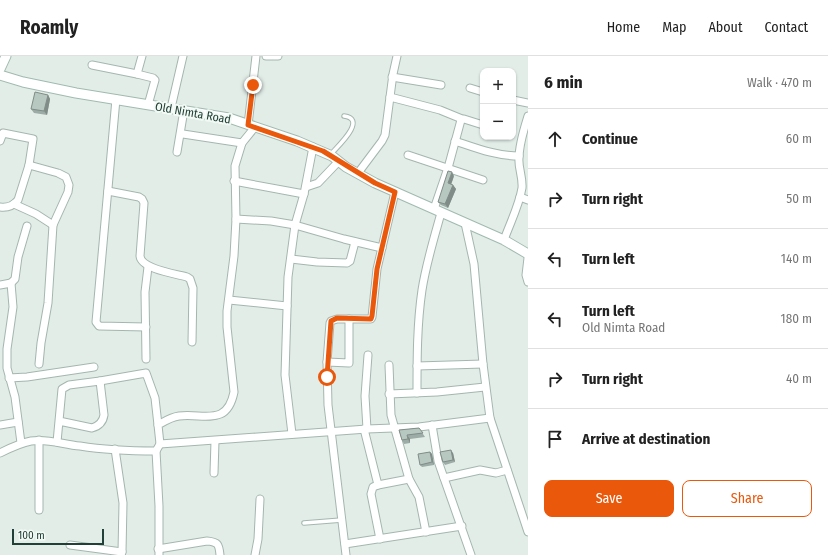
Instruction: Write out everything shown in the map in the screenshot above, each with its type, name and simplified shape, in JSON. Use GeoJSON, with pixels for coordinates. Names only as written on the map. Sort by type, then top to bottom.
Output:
{"type":"FeatureCollection","features":[{"type":"Feature","properties":{"kind":"street"},"geometry":{"type":"LineString","coordinates":[[0,69],[6,56]]}},
{"type":"Feature","properties":{"kind":"street"},"geometry":{"type":"LineString","coordinates":[[136,74],[142,56]]}},
{"type":"Feature","properties":{"kind":"street"},"geometry":{"type":"LineString","coordinates":[[171,108],[183,56]]}},
{"type":"Feature","properties":{"kind":"street"},"geometry":{"type":"LineString","coordinates":[[158,425],[170,418],[179,416],[217,416],[224,413],[232,401],[234,379],[227,326],[236,219],[234,181],[235,166],[242,144],[252,126],[256,56]]}},
{"type":"Feature","properties":{"kind":"street"},"geometry":{"type":"LineString","coordinates":[[266,56],[278,56]]}},
{"type":"Feature","properties":{"kind":"street"},"geometry":{"type":"LineString","coordinates":[[358,173],[385,135],[392,77],[397,56]]}},
{"type":"Feature","properties":{"kind":"street"},"geometry":{"type":"LineString","coordinates":[[92,65],[153,78],[155,80],[148,105]]}},
{"type":"Feature","properties":{"kind":"street","name":"Old Nimta Road"},"geometry":{"type":"LineString","coordinates":[[0,75],[23,82],[76,93],[229,118],[330,155],[375,183],[504,240],[528,254]]}},
{"type":"Feature","properties":{"kind":"street"},"geometry":{"type":"LineString","coordinates":[[392,77],[441,85]]}},
{"type":"Feature","properties":{"kind":"street"},"geometry":{"type":"LineString","coordinates":[[470,88],[480,91]]}},
{"type":"Feature","properties":{"kind":"street"},"geometry":{"type":"LineString","coordinates":[[390,97],[440,110],[480,124]]}},
{"type":"Feature","properties":{"kind":"street"},"geometry":{"type":"LineString","coordinates":[[116,99],[96,322],[99,326],[146,327]]}},
{"type":"Feature","properties":{"kind":"street"},"geometry":{"type":"LineString","coordinates":[[516,101],[528,103]]}},
{"type":"Feature","properties":{"kind":"street"},"geometry":{"type":"LineString","coordinates":[[176,152],[184,110]]}},
{"type":"Feature","properties":{"kind":"street"},"geometry":{"type":"LineString","coordinates":[[504,240],[520,197],[522,177],[519,156],[521,141],[528,116]]}},
{"type":"Feature","properties":{"kind":"street"},"geometry":{"type":"LineString","coordinates":[[417,393],[419,324],[422,290],[448,168],[462,119]]}},
{"type":"Feature","properties":{"kind":"street"},"geometry":{"type":"LineString","coordinates":[[0,141],[3,133],[33,139],[29,165],[18,200],[9,207],[0,207]]}},
{"type":"Feature","properties":{"kind":"street"},"geometry":{"type":"LineString","coordinates":[[183,134],[242,144]]}},
{"type":"Feature","properties":{"kind":"street"},"geometry":{"type":"LineString","coordinates":[[455,141],[494,154],[519,156]]}},
{"type":"Feature","properties":{"kind":"street"},"geometry":{"type":"LineString","coordinates":[[292,434],[285,375],[287,306],[295,225],[305,190],[313,148]]}},
{"type":"Feature","properties":{"kind":"street"},"geometry":{"type":"LineString","coordinates":[[408,155],[483,180]]}},
{"type":"Feature","properties":{"kind":"street"},"geometry":{"type":"LineString","coordinates":[[234,181],[305,190],[318,183],[339,161]]}},
{"type":"Feature","properties":{"kind":"street"},"geometry":{"type":"LineString","coordinates":[[29,165],[58,173],[66,177],[68,180],[68,192],[54,225],[48,303],[39,364]]}},
{"type":"Feature","properties":{"kind":"street"},"geometry":{"type":"LineString","coordinates":[[108,191],[139,197],[142,200],[145,208],[140,260],[148,267],[190,279],[193,288],[192,342]]}},
{"type":"Feature","properties":{"kind":"street"},"geometry":{"type":"LineString","coordinates":[[346,555],[328,405],[328,362],[331,321],[337,318],[371,319],[375,280],[395,192]]}},
{"type":"Feature","properties":{"kind":"street"},"geometry":{"type":"LineString","coordinates":[[520,197],[528,200]]}},
{"type":"Feature","properties":{"kind":"street"},"geometry":{"type":"LineString","coordinates":[[14,204],[36,214],[54,225]]}},
{"type":"Feature","properties":{"kind":"street"},"geometry":{"type":"LineString","coordinates":[[236,219],[271,221],[295,225],[382,248]]}},
{"type":"Feature","properties":{"kind":"street"},"geometry":{"type":"LineString","coordinates":[[465,223],[474,264],[485,387],[490,418],[528,532]]}},
{"type":"Feature","properties":{"kind":"street"},"geometry":{"type":"LineString","coordinates":[[0,285],[11,283],[15,279],[18,257],[27,226]]}},
{"type":"Feature","properties":{"kind":"street"},"geometry":{"type":"LineString","coordinates":[[291,259],[347,263],[350,261],[355,242]]}},
{"type":"Feature","properties":{"kind":"street"},"geometry":{"type":"LineString","coordinates":[[528,258],[526,261],[526,275],[528,282]]}},
{"type":"Feature","properties":{"kind":"street"},"geometry":{"type":"LineString","coordinates":[[146,359],[145,292],[148,267]]}},
{"type":"Feature","properties":{"kind":"street"},"geometry":{"type":"LineString","coordinates":[[11,283],[13,307],[7,361],[9,378],[14,392],[21,443]]}},
{"type":"Feature","properties":{"kind":"street"},"geometry":{"type":"LineString","coordinates":[[229,300],[287,306]]}},
{"type":"Feature","properties":{"kind":"street"},"geometry":{"type":"LineString","coordinates":[[328,362],[349,363],[349,319]]}},
{"type":"Feature","properties":{"kind":"street"},"geometry":{"type":"LineString","coordinates":[[368,354],[365,396],[365,429],[378,485]]}},
{"type":"Feature","properties":{"kind":"street"},"geometry":{"type":"LineString","coordinates":[[417,366],[483,364]]}},
{"type":"Feature","properties":{"kind":"street"},"geometry":{"type":"LineString","coordinates":[[388,365],[390,408],[394,428],[409,479],[419,497],[426,532]]}},
{"type":"Feature","properties":{"kind":"street"},"geometry":{"type":"LineString","coordinates":[[9,378],[27,377],[94,367]]}},
{"type":"Feature","properties":{"kind":"street"},"geometry":{"type":"LineString","coordinates":[[57,442],[61,393],[64,387],[146,373],[154,398],[158,425],[159,552],[207,541],[216,542],[220,555]]}},
{"type":"Feature","properties":{"kind":"street"},"geometry":{"type":"LineString","coordinates":[[59,421],[92,428],[97,427],[104,415],[100,380]]}},
{"type":"Feature","properties":{"kind":"street"},"geometry":{"type":"LineString","coordinates":[[389,394],[485,387]]}},
{"type":"Feature","properties":{"kind":"street"},"geometry":{"type":"LineString","coordinates":[[0,452],[21,443],[39,440],[77,446],[115,449],[158,447],[292,434],[331,433],[365,429],[432,425],[490,418]]}},
{"type":"Feature","properties":{"kind":"street"},"geometry":{"type":"LineString","coordinates":[[0,425],[18,422]]}},
{"type":"Feature","properties":{"kind":"street"},"geometry":{"type":"LineString","coordinates":[[432,425],[435,451],[471,555]]}},
{"type":"Feature","properties":{"kind":"street"},"geometry":{"type":"LineString","coordinates":[[39,440],[39,510]]}},
{"type":"Feature","properties":{"kind":"street"},"geometry":{"type":"LineString","coordinates":[[214,473],[215,441]]}},
{"type":"Feature","properties":{"kind":"street"},"geometry":{"type":"LineString","coordinates":[[70,545],[121,554],[123,503],[115,449]]}},
{"type":"Feature","properties":{"kind":"street"},"geometry":{"type":"LineString","coordinates":[[444,478],[480,470],[496,473],[507,470]]}},
{"type":"Feature","properties":{"kind":"street"},"geometry":{"type":"LineString","coordinates":[[380,539],[371,494],[373,486],[409,479]]}},
{"type":"Feature","properties":{"kind":"street"},"geometry":{"type":"LineString","coordinates":[[255,555],[258,539],[260,499]]}},
{"type":"Feature","properties":{"kind":"street"},"geometry":{"type":"LineString","coordinates":[[345,544],[462,526]]}},
{"type":"Feature","properties":{"kind":"lane"},"geometry":{"type":"LineString","coordinates":[[330,155],[350,132],[353,125],[353,120],[349,116],[344,116]]}},
{"type":"Feature","properties":{"kind":"lane"},"geometry":{"type":"LineString","coordinates":[[304,523],[342,520]]}},
{"type":"Feature","properties":{"kind":"building"},"geometry":{"type":"Polygon","coordinates":[[[35,92],[48,95],[44,111],[31,109],[35,92]]]}},
{"type":"Feature","properties":{"kind":"building"},"geometry":{"type":"Polygon","coordinates":[[[448,171],[452,172],[448,183],[453,185],[445,204],[438,202],[448,171]]]}},
{"type":"Feature","properties":{"kind":"building"},"geometry":{"type":"Polygon","coordinates":[[[419,428],[423,433],[407,435],[408,439],[402,440],[399,430],[419,428]]]}},
{"type":"Feature","properties":{"kind":"building"},"geometry":{"type":"Polygon","coordinates":[[[451,450],[453,460],[443,462],[440,452],[451,450]]]}},
{"type":"Feature","properties":{"kind":"building"},"geometry":{"type":"Polygon","coordinates":[[[430,452],[432,462],[420,465],[418,454],[430,452]]]}},
{"type":"Feature","properties":{"kind":"route"},"geometry":{"type":"LineString","coordinates":[[253,85],[248,125],[323,151],[346,167],[395,192],[377,269],[371,319],[337,318],[331,321],[327,377]]}}]}
